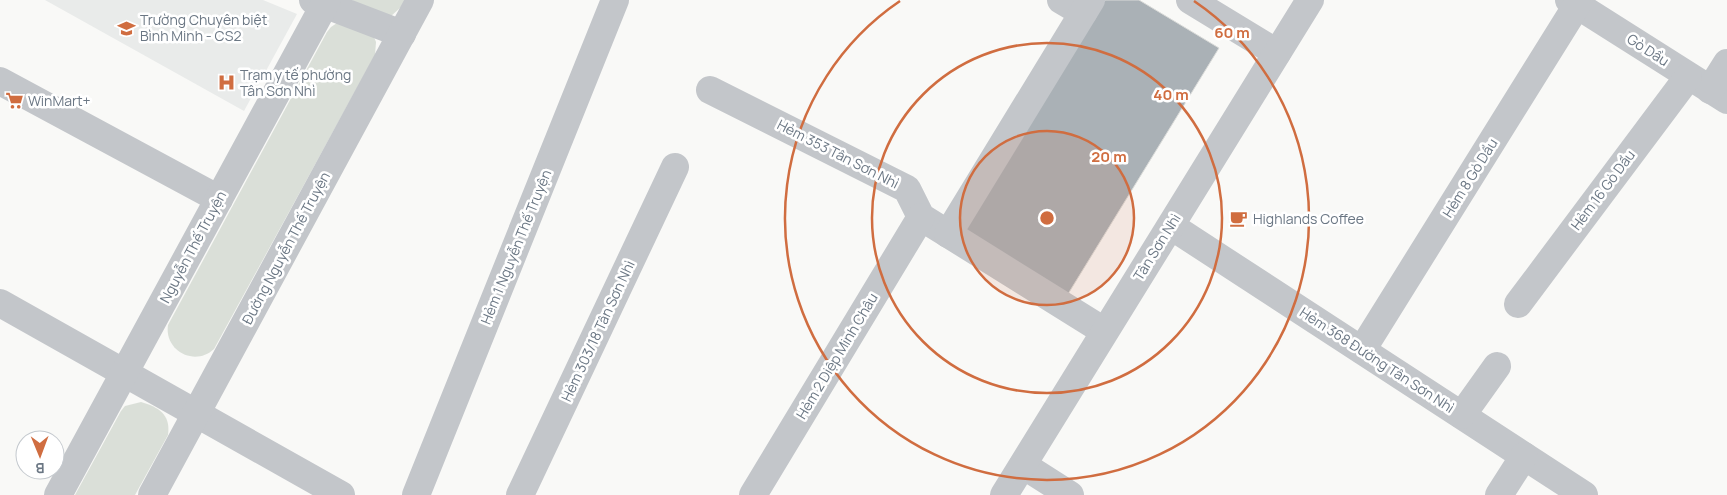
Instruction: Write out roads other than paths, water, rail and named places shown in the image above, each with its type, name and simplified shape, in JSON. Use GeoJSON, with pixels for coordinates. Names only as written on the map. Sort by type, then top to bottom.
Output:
{"type":"FeatureCollection","features":[{"type":"Feature","properties":{"kind":"street","name":"Đường Nguyễn Thế Truyện"},"geometry":{"type":"LineString","coordinates":[[152,495],[420,0]]}},
{"type":"Feature","properties":{"kind":"street","name":"Hẻm 1 Nguyễn Thế Truyện"},"geometry":{"type":"LineString","coordinates":[[416,495],[615,0]]}},
{"type":"Feature","properties":{"kind":"street"},"geometry":{"type":"LineString","coordinates":[[1190,0],[1277,53]]}},
{"type":"Feature","properties":{"kind":"street","name":"Tân Sơn Nhì"},"geometry":{"type":"LineString","coordinates":[[1004,495],[1310,0]]}},
{"type":"Feature","properties":{"kind":"street"},"geometry":{"type":"LineString","coordinates":[[321,2],[402,34]]}},
{"type":"Feature","properties":{"kind":"street","name":"Nguyễn Thế Truyện"},"geometry":{"type":"LineString","coordinates":[[58,495],[219,199],[321,2]]}},
{"type":"Feature","properties":{"kind":"street","name":"Gò Dầu"},"geometry":{"type":"LineString","coordinates":[[1573,2],[1708,89]]}},
{"type":"Feature","properties":{"kind":"street","name":"Hẻm 8 Gò Dầu"},"geometry":{"type":"LineString","coordinates":[[1362,350],[1573,2]]}},
{"type":"Feature","properties":{"kind":"street"},"geometry":{"type":"LineString","coordinates":[[948,234],[1078,4]]}},
{"type":"Feature","properties":{"kind":"street","name":"Hẻm 16 Gò Dầu"},"geometry":{"type":"LineString","coordinates":[[1518,304],[1708,89],[1727,63]]}},
{"type":"Feature","properties":{"kind":"street"},"geometry":{"type":"LineString","coordinates":[[0,81],[219,199]]}},
{"type":"Feature","properties":{"kind":"street","name":"Hẻm 353 Tân Sơn Nhì"},"geometry":{"type":"LineString","coordinates":[[710,90],[907,189],[921,217]]}},
{"type":"Feature","properties":{"kind":"street","name":"Hẻm 303/18 Tân Sơn Nhì"},"geometry":{"type":"LineString","coordinates":[[520,495],[675,167]]}},
{"type":"Feature","properties":{"kind":"street"},"geometry":{"type":"LineString","coordinates":[[921,217],[1104,331]]}},
{"type":"Feature","properties":{"kind":"street","name":"Hẻm 2 Diệp Minh Châu"},"geometry":{"type":"LineString","coordinates":[[753,495],[921,217]]}},
{"type":"Feature","properties":{"kind":"street","name":"Hẻm 368 Đường Tân Sơn Nhì"},"geometry":{"type":"LineString","coordinates":[[1171,226],[1584,495]]}},
{"type":"Feature","properties":{"kind":"street"},"geometry":{"type":"LineString","coordinates":[[0,302],[342,495]]}},
{"type":"Feature","properties":{"kind":"street"},"geometry":{"type":"LineString","coordinates":[[1462,415],[1497,366]]}},
{"type":"Feature","properties":{"kind":"street"},"geometry":{"type":"LineString","coordinates":[[1499,495],[1524,456]]}},
{"type":"Feature","properties":{"kind":"street"},"geometry":{"type":"LineString","coordinates":[[1023,465],[1070,495]]}},
{"type":"Feature","properties":{"kind":"place","name":"Trường Chuyên biệt Bình Minh - CS2"},"geometry":{"type":"Point","coordinates":[126,28]}},
{"type":"Feature","properties":{"kind":"place","name":"Trạm y tế phường Tân Sơn Nhì"},"geometry":{"type":"Point","coordinates":[226,83]}},
{"type":"Feature","properties":{"kind":"place","name":"WinMart+"},"geometry":{"type":"Point","coordinates":[14,101]}},
{"type":"Feature","properties":{"kind":"place","name":"Highlands Coffee"},"geometry":{"type":"Point","coordinates":[1239,219]}}]}
